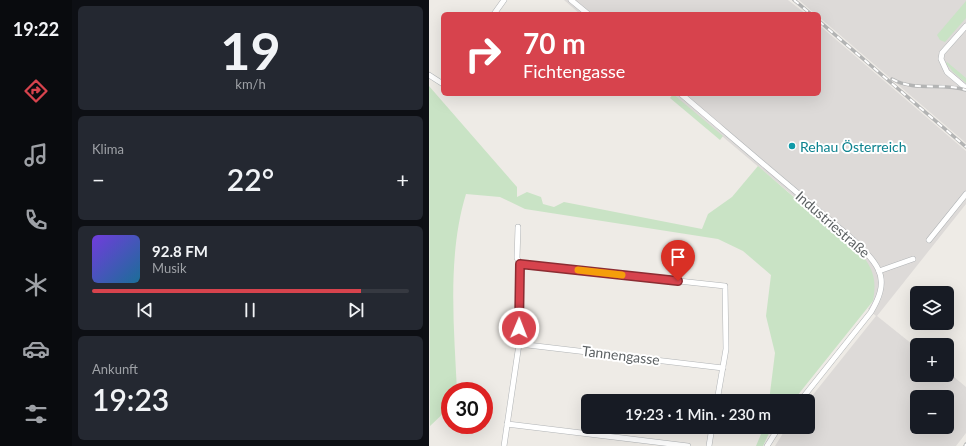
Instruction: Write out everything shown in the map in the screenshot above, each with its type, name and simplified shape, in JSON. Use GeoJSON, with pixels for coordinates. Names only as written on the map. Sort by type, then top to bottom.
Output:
{"type":"FeatureCollection","features":[{"type":"Feature","properties":{"kind":"street"},"geometry":{"type":"LineString","coordinates":[[496,12],[505,0]]}},
{"type":"Feature","properties":{"kind":"street"},"geometry":{"type":"LineString","coordinates":[[571,0],[586,12]]}},
{"type":"Feature","properties":{"kind":"street"},"geometry":{"type":"LineString","coordinates":[[966,26],[942,53],[941,59],[947,72],[966,88]]}},
{"type":"Feature","properties":{"kind":"street"},"geometry":{"type":"LineString","coordinates":[[429,75],[441,83]]}},
{"type":"Feature","properties":{"kind":"street","name":"Industriestraße"},"geometry":{"type":"LineString","coordinates":[[683,96],[829,220],[872,259],[879,271],[881,284],[878,299],[871,312],[806,394]]}},
{"type":"Feature","properties":{"kind":"street"},"geometry":{"type":"LineString","coordinates":[[929,240],[966,194]]}},
{"type":"Feature","properties":{"kind":"street"},"geometry":{"type":"LineString","coordinates":[[503,446],[519,344],[520,264],[517,258],[518,227]]}},
{"type":"Feature","properties":{"kind":"street"},"geometry":{"type":"LineString","coordinates":[[879,271],[913,258]]}},
{"type":"Feature","properties":{"kind":"street"},"geometry":{"type":"LineString","coordinates":[[520,264],[725,286],[726,349],[718,394]]}},
{"type":"Feature","properties":{"kind":"street","name":"Tannengasse"},"geometry":{"type":"LineString","coordinates":[[519,344],[723,368]]}},
{"type":"Feature","properties":{"kind":"street"},"geometry":{"type":"LineString","coordinates":[[507,424],[688,446]]}},
{"type":"Feature","properties":{"kind":"street"},"geometry":{"type":"LineString","coordinates":[[709,446],[712,434]]}},
{"type":"Feature","properties":{"kind":"street"},"geometry":{"type":"LineString","coordinates":[[767,446],[775,434]]}},
{"type":"Feature","properties":{"kind":"shaded area"},"geometry":{"type":"Polygon","coordinates":[[[564,0],[788,0],[803,12],[578,12],[564,0]]]}},
{"type":"Feature","properties":{"kind":"shaded area"},"geometry":{"type":"Polygon","coordinates":[[[799,0],[966,0],[966,143],[821,19],[821,12],[813,12],[799,0]]]}},
{"type":"Feature","properties":{"kind":"shaded area"},"geometry":{"type":"Polygon","coordinates":[[[821,27],[966,151],[966,204],[877,316],[910,342],[910,382],[954,382],[954,377],[966,387],[966,433],[956,446],[775,446],[783,434],[815,434],[815,394],[814,394],[876,316],[868,309],[873,301],[837,233],[674,96],[821,96],[821,27]]]}},
{"type":"Feature","properties":{"kind":"green space"},"geometry":{"type":"Polygon","coordinates":[[[966,1],[966,18],[945,42],[940,40],[937,35],[966,1]]]}},
{"type":"Feature","properties":{"kind":"green space"},"geometry":{"type":"Polygon","coordinates":[[[947,62],[966,78],[966,83],[953,72],[946,63],[947,62]]]}},
{"type":"Feature","properties":{"kind":"green space"},"geometry":{"type":"Polygon","coordinates":[[[429,86],[517,187],[517,197],[527,192],[541,197],[543,204],[554,207],[564,202],[702,229],[708,214],[732,197],[758,166],[865,259],[873,274],[873,301],[799,394],[770,394],[775,353],[766,316],[771,275],[743,251],[718,239],[525,209],[500,197],[466,194],[456,242],[454,267],[453,292],[457,382],[441,382],[441,416],[430,426],[429,86]]]}},
{"type":"Feature","properties":{"kind":"green space"},"geometry":{"type":"Polygon","coordinates":[[[672,96],[675,96],[723,136],[720,140],[670,98],[672,96]]]}},
{"type":"Feature","properties":{"kind":"green space"},"geometry":{"type":"Polygon","coordinates":[[[761,434],[769,434],[763,446],[756,446],[761,434]]]}},
{"type":"Feature","properties":{"kind":"railway"},"geometry":{"type":"LineString","coordinates":[[794,0],[809,12]]}},
{"type":"Feature","properties":{"kind":"railway"},"geometry":{"type":"LineString","coordinates":[[821,23],[966,147]]}},
{"type":"Feature","properties":{"kind":"railway"},"geometry":{"type":"LineString","coordinates":[[892,79],[910,85],[948,87],[966,90]]}},
{"type":"Feature","properties":{"kind":"slow traffic"},"geometry":{"type":"LineString","coordinates":[[578,270],[622,275]]}},
{"type":"Feature","properties":{"kind":"place","name":"Rehau Österreich"},"geometry":{"type":"Point","coordinates":[792,146]}},
{"type":"Feature","properties":{"kind":"route"},"geometry":{"type":"LineString","coordinates":[[519,328],[520,264],[678,281]]}}]}
